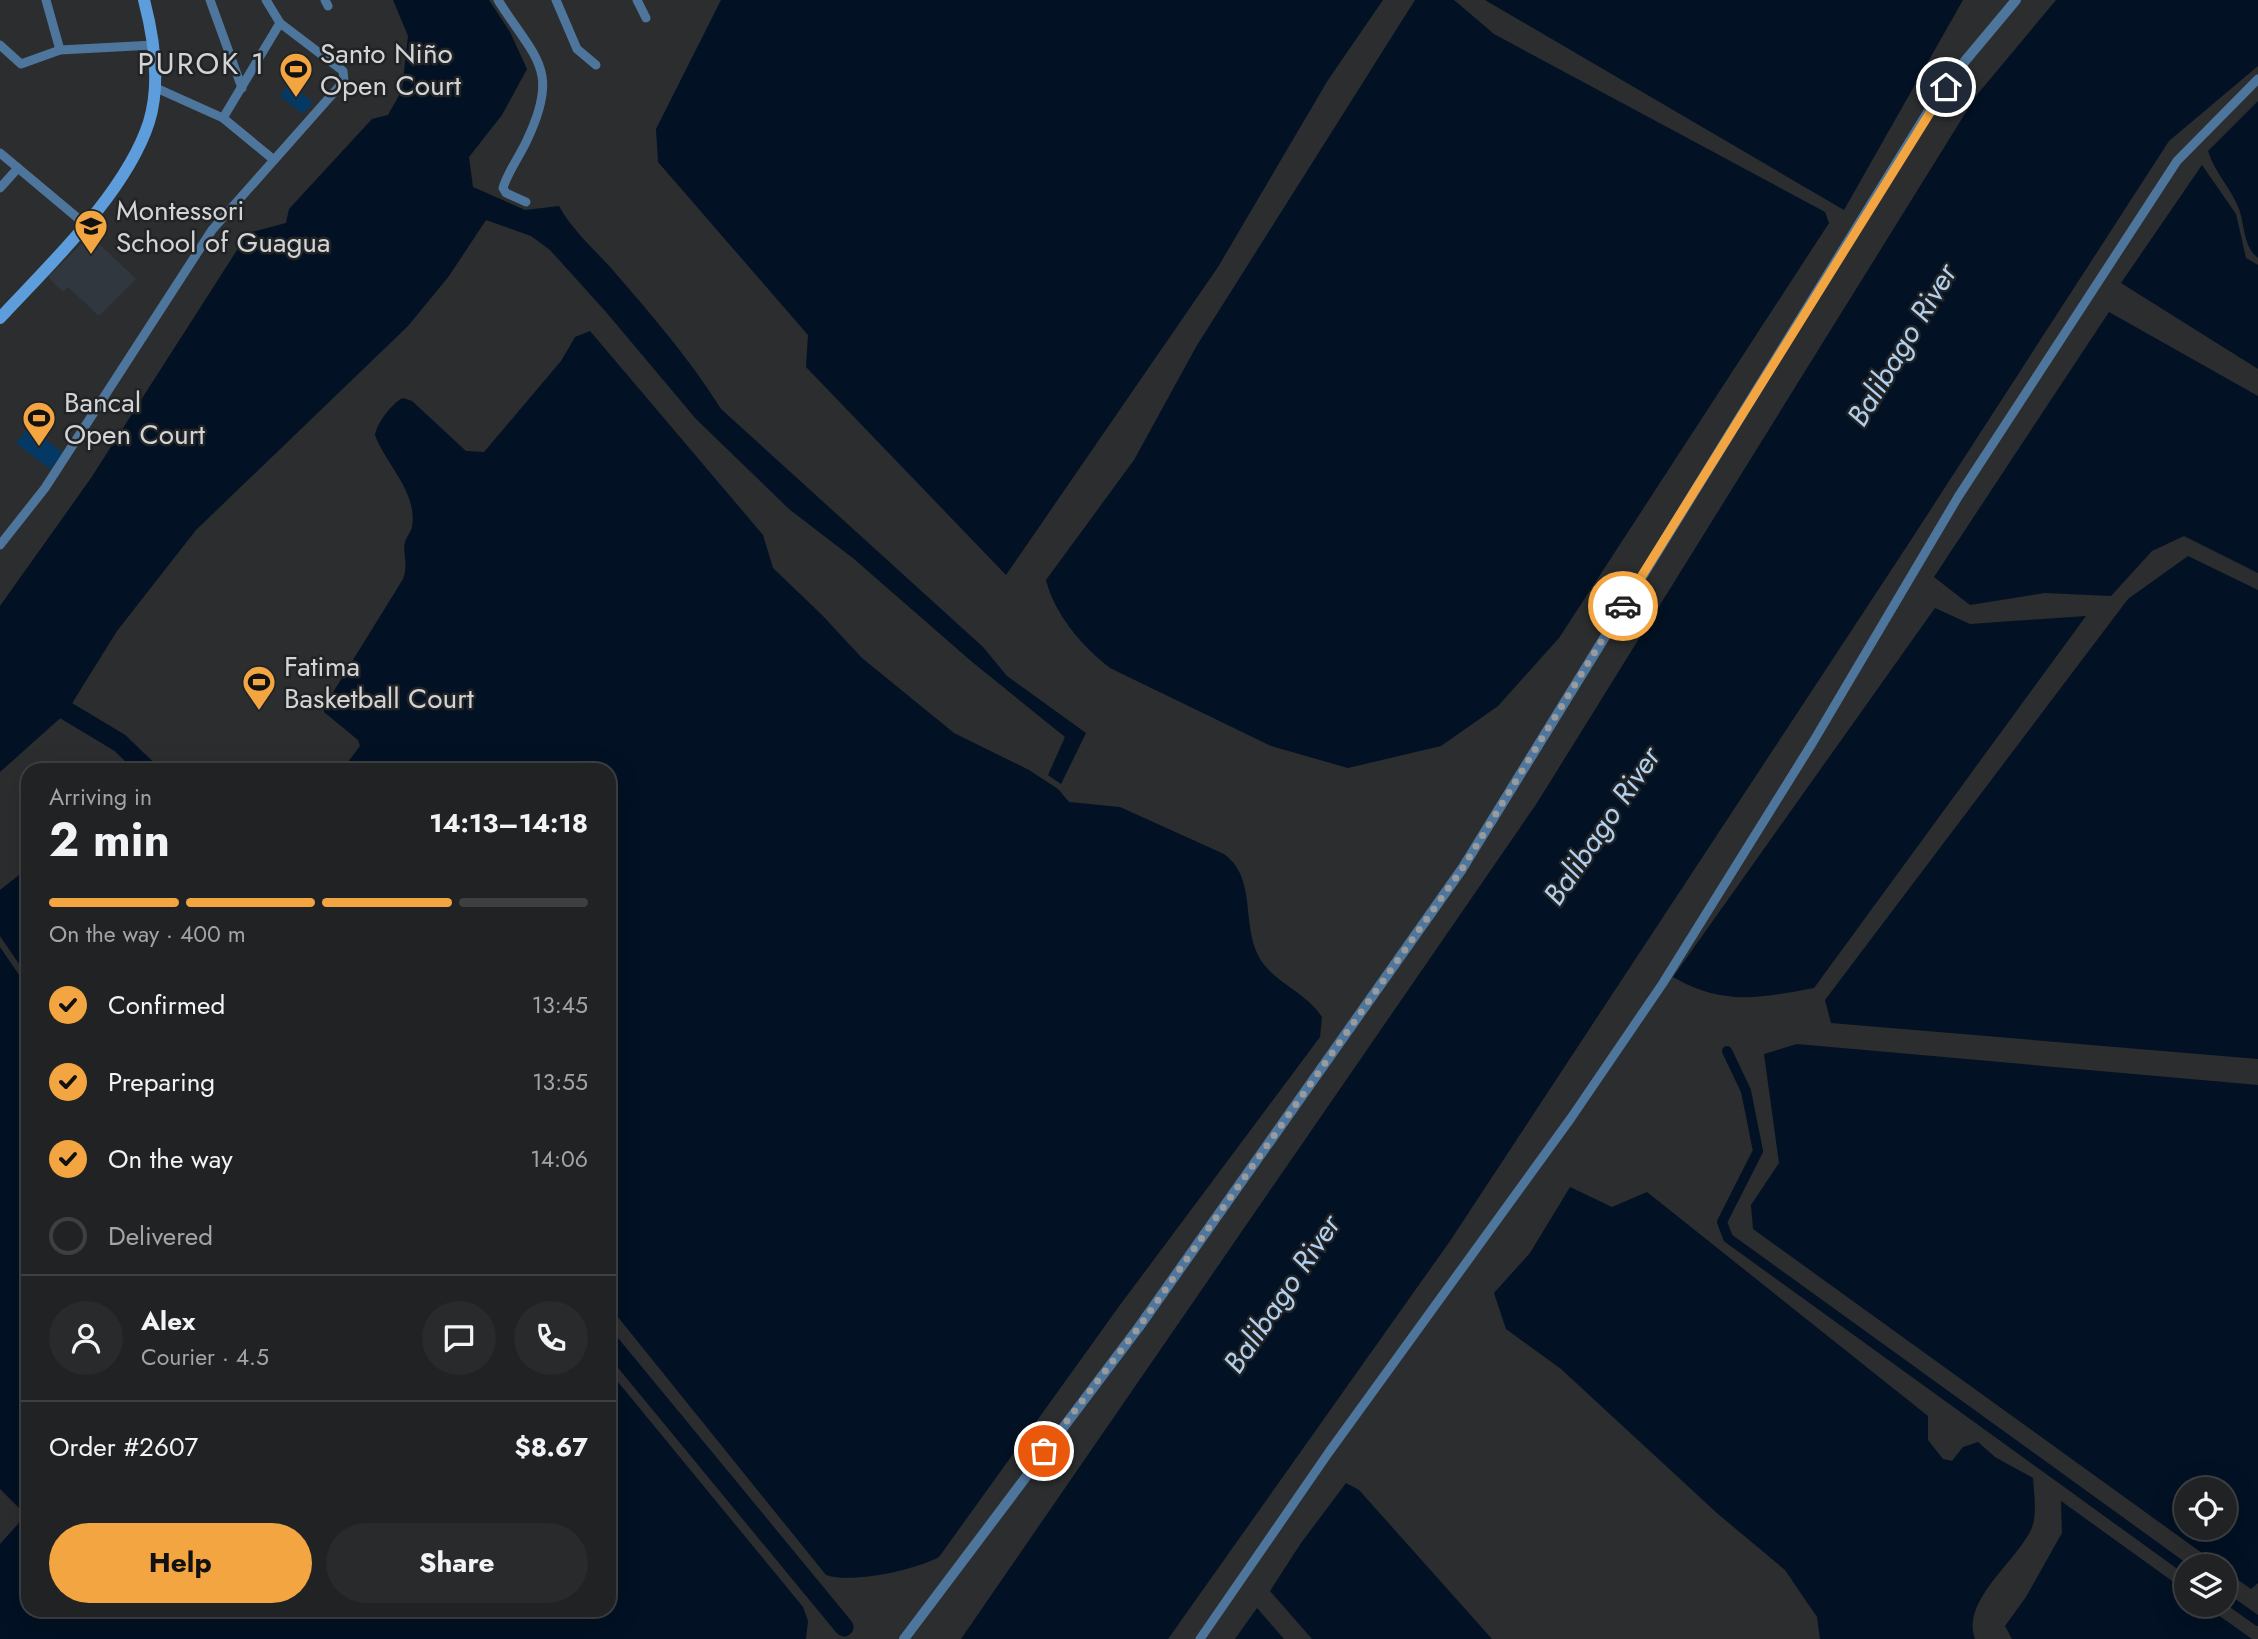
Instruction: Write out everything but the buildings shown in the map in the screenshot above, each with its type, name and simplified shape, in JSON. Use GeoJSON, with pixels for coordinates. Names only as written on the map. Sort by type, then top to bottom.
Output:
{"type":"FeatureCollection","features":[{"type":"Feature","properties":{"kind":"main road"},"geometry":{"type":"LineString","coordinates":[[0,318],[86,225],[149,122],[154,87],[154,45],[144,0]]}},
{"type":"Feature","properties":{"kind":"street"},"geometry":{"type":"LineString","coordinates":[[46,0],[60,50]]}},
{"type":"Feature","properties":{"kind":"street"},"geometry":{"type":"LineString","coordinates":[[210,0],[242,88]]}},
{"type":"Feature","properties":{"kind":"street"},"geometry":{"type":"LineString","coordinates":[[0,545],[45,488],[212,230],[344,81],[343,71],[280,23],[266,0]]}},
{"type":"Feature","properties":{"kind":"street"},"geometry":{"type":"LineString","coordinates":[[498,0],[538,62],[545,83],[540,110],[504,186],[504,192],[526,202]]}},
{"type":"Feature","properties":{"kind":"street"},"geometry":{"type":"LineString","coordinates":[[556,0],[577,49],[596,65]]}},
{"type":"Feature","properties":{"kind":"street"},"geometry":{"type":"LineString","coordinates":[[637,0],[646,18]]}},
{"type":"Feature","properties":{"kind":"street"},"geometry":{"type":"LineString","coordinates":[[904,1639],[1139,1327],[1462,869],[1928,112],[1965,61],[2016,0]]}},
{"type":"Feature","properties":{"kind":"street"},"geometry":{"type":"LineString","coordinates":[[223,118],[280,23]]}},
{"type":"Feature","properties":{"kind":"street"},"geometry":{"type":"LineString","coordinates":[[0,45],[21,64],[60,50],[154,45]]}},
{"type":"Feature","properties":{"kind":"street"},"geometry":{"type":"LineString","coordinates":[[1200,1639],[1329,1452],[1571,1118],[1663,983],[1813,742],[1958,497],[2177,161],[2258,79]]}},
{"type":"Feature","properties":{"kind":"street"},"geometry":{"type":"LineString","coordinates":[[154,87],[223,118],[274,160]]}},
{"type":"Feature","properties":{"kind":"street"},"geometry":{"type":"LineString","coordinates":[[0,153],[86,225]]}},
{"type":"Feature","properties":{"kind":"street"},"geometry":{"type":"LineString","coordinates":[[0,188],[18,168]]}},
{"type":"Feature","properties":{"kind":"shaded area","name":"Santo Niño Open Court"},"geometry":{"type":"Polygon","coordinates":[[[289,84],[313,102],[303,114],[280,96],[289,84]]]}},
{"type":"Feature","properties":{"kind":"shaded area","name":"Montessori School of Guagua"},"geometry":{"type":"Polygon","coordinates":[[[90,235],[136,279],[99,316],[68,287],[63,292],[48,277],[90,235]]]}},
{"type":"Feature","properties":{"kind":"shaded area","name":"Bancal Open Court"},"geometry":{"type":"Polygon","coordinates":[[[29,427],[63,453],[50,469],[16,443],[29,427]]]}},
{"type":"Feature","properties":{"kind":"water"},"geometry":{"type":"Polygon","coordinates":[[[393,0],[489,0],[510,32],[527,69],[502,115],[469,157],[473,187],[525,210],[559,206],[576,231],[669,336],[721,409],[983,647],[1007,676],[1086,733],[1061,784],[1048,775],[1065,737],[971,661],[854,559],[789,509],[696,419],[550,250],[531,236],[486,220],[449,276],[408,326],[196,530],[117,631],[66,713],[0,772],[0,606],[91,478],[248,233],[286,223],[289,209],[372,119],[388,115],[402,90],[408,36],[393,0]]]}},
{"type":"Feature","properties":{"kind":"water"},"geometry":{"type":"Polygon","coordinates":[[[721,0],[1383,0],[1328,80],[1218,267],[1006,575],[806,367],[808,335],[658,162],[656,129],[721,0]]]}},
{"type":"Feature","properties":{"kind":"water"},"geometry":{"type":"Polygon","coordinates":[[[1415,0],[1454,0],[1494,34],[1825,212],[1829,223],[1559,638],[1498,706],[1441,746],[1348,768],[1271,746],[1110,668],[1089,650],[1071,629],[1056,605],[1046,580],[1134,460],[1196,347],[1415,0]]]}},
{"type":"Feature","properties":{"kind":"water"},"geometry":{"type":"Polygon","coordinates":[[[1485,0],[1963,0],[1844,210],[1485,0]]]}},
{"type":"Feature","properties":{"kind":"water","name":"Balibago River"},"geometry":{"type":"Polygon","coordinates":[[[2056,0],[2258,0],[2258,66],[2169,141],[1909,543],[1450,1241],[1168,1639],[961,1639],[1537,803],[1976,96],[2056,0]]]}},
{"type":"Feature","properties":{"kind":"water"},"geometry":{"type":"Polygon","coordinates":[[[2258,101],[2258,258],[2247,242],[2236,201],[2208,151],[2258,101]]]}},
{"type":"Feature","properties":{"kind":"water"},"geometry":{"type":"Polygon","coordinates":[[[2202,165],[2236,214],[2246,258],[2258,265],[2258,369],[2121,283],[2202,165]]]}},
{"type":"Feature","properties":{"kind":"water"},"geometry":{"type":"Polygon","coordinates":[[[2109,312],[2258,396],[2258,573],[2184,536],[2152,551],[2111,596],[2045,593],[1970,605],[1934,577],[2109,312]]]}},
{"type":"Feature","properties":{"kind":"water"},"geometry":{"type":"Polygon","coordinates":[[[590,331],[763,535],[773,568],[862,658],[954,733],[1029,770],[1058,789],[1069,802],[1120,807],[1224,854],[1241,875],[1253,940],[1263,963],[1270,972],[1307,1000],[1322,1017],[1320,1037],[1120,1305],[939,1557],[900,1571],[851,1578],[826,1575],[616,1315],[616,763],[347,763],[360,746],[358,740],[324,712],[324,707],[405,573],[404,546],[412,527],[413,514],[406,490],[375,435],[386,414],[403,398],[412,401],[466,451],[484,452],[561,361],[575,337],[590,331]]]}},
{"type":"Feature","properties":{"kind":"water"},"geometry":{"type":"Polygon","coordinates":[[[2188,556],[2258,590],[2258,1059],[1831,1023],[1825,1000],[2128,599],[2188,556]]]}},
{"type":"Feature","properties":{"kind":"water"},"geometry":{"type":"Polygon","coordinates":[[[1935,608],[1970,624],[2086,616],[1814,988],[1759,997],[1725,996],[1691,986],[1673,977],[1935,608]]]}},
{"type":"Feature","properties":{"kind":"water"},"geometry":{"type":"Polygon","coordinates":[[[21,874],[21,967],[0,936],[0,890],[21,874]]]}},
{"type":"Feature","properties":{"kind":"water"},"geometry":{"type":"Polygon","coordinates":[[[0,947],[21,978],[21,1510],[0,1489],[0,947]]]}},
{"type":"Feature","properties":{"kind":"water"},"geometry":{"type":"Polygon","coordinates":[[[1797,1044],[2258,1085],[2258,1583],[2251,1589],[2237,1579],[2237,1554],[2203,1554],[2184,1540],[2237,1540],[2237,1477],[2174,1477],[2174,1533],[1753,1229],[1751,1205],[1779,1163],[1764,1054],[1797,1044]]]}},
{"type":"Feature","properties":{"kind":"water"},"geometry":{"type":"Polygon","coordinates":[[[1570,1187],[1612,1207],[1647,1192],[1928,1416],[1928,1440],[1943,1459],[1952,1461],[1963,1447],[1978,1442],[1995,1457],[2033,1478],[2035,1505],[2030,1532],[1982,1597],[1975,1611],[1975,1639],[1820,1639],[1817,1617],[1785,1570],[1718,1514],[1561,1369],[1506,1329],[1494,1293],[1530,1253],[1570,1187]]]}},
{"type":"Feature","properties":{"kind":"water"},"geometry":{"type":"Polygon","coordinates":[[[616,1380],[803,1607],[808,1621],[806,1639],[0,1639],[0,1544],[21,1517],[21,1617],[616,1617],[616,1380]]]}},
{"type":"Feature","properties":{"kind":"water"},"geometry":{"type":"Polygon","coordinates":[[[1346,1483],[1359,1490],[1492,1639],[1312,1639],[1270,1591],[1301,1543],[1346,1483]]]}},
{"type":"Feature","properties":{"kind":"water"},"geometry":{"type":"Polygon","coordinates":[[[2061,1501],[2174,1582],[2174,1617],[2221,1617],[2252,1639],[2012,1639],[2005,1626],[2026,1597],[2062,1533],[2061,1501]]]}},
{"type":"Feature","properties":{"kind":"water"},"geometry":{"type":"Polygon","coordinates":[[[1257,1608],[1284,1639],[1235,1639],[1257,1608]]]}},
{"type":"Feature","properties":{"kind":"waterway"},"geometry":{"type":"LineString","coordinates":[[0,671],[120,743],[141,763]]}},
{"type":"Feature","properties":{"kind":"waterway"},"geometry":{"type":"LineString","coordinates":[[1727,1051],[1746,1091],[1758,1151],[1722,1222],[1728,1238],[2174,1560]]}},
{"type":"Feature","properties":{"kind":"waterway"},"geometry":{"type":"LineString","coordinates":[[616,1350],[844,1627]]}},
{"type":"Feature","properties":{"kind":"waterway"},"geometry":{"type":"LineString","coordinates":[[2237,1606],[2258,1621]]}},
{"type":"Feature","properties":{"kind":"way so far"},"geometry":{"type":"LineString","coordinates":[[1044,1451],[1139,1327],[1403,956],[1462,869],[1623,606]]}},
{"type":"Feature","properties":{"kind":"place","name":"Santo Niño Open Court"},"geometry":{"type":"Point","coordinates":[296,99]}},
{"type":"Feature","properties":{"kind":"place","name":"Montessori School of Guagua"},"geometry":{"type":"Point","coordinates":[91,256]}},
{"type":"Feature","properties":{"kind":"place","name":"Bancal Open Court"},"geometry":{"type":"Point","coordinates":[39,448]}},
{"type":"Feature","properties":{"kind":"place","name":"Fatima Basketball Court"},"geometry":{"type":"Point","coordinates":[259,712]}},
{"type":"Feature","properties":{"kind":"district","name":"PUROK 1"},"geometry":{"type":"Point","coordinates":[202,64]}},
{"type":"Feature","properties":{"kind":"route"},"geometry":{"type":"LineString","coordinates":[[1623,606],[1946,87]]}}]}
